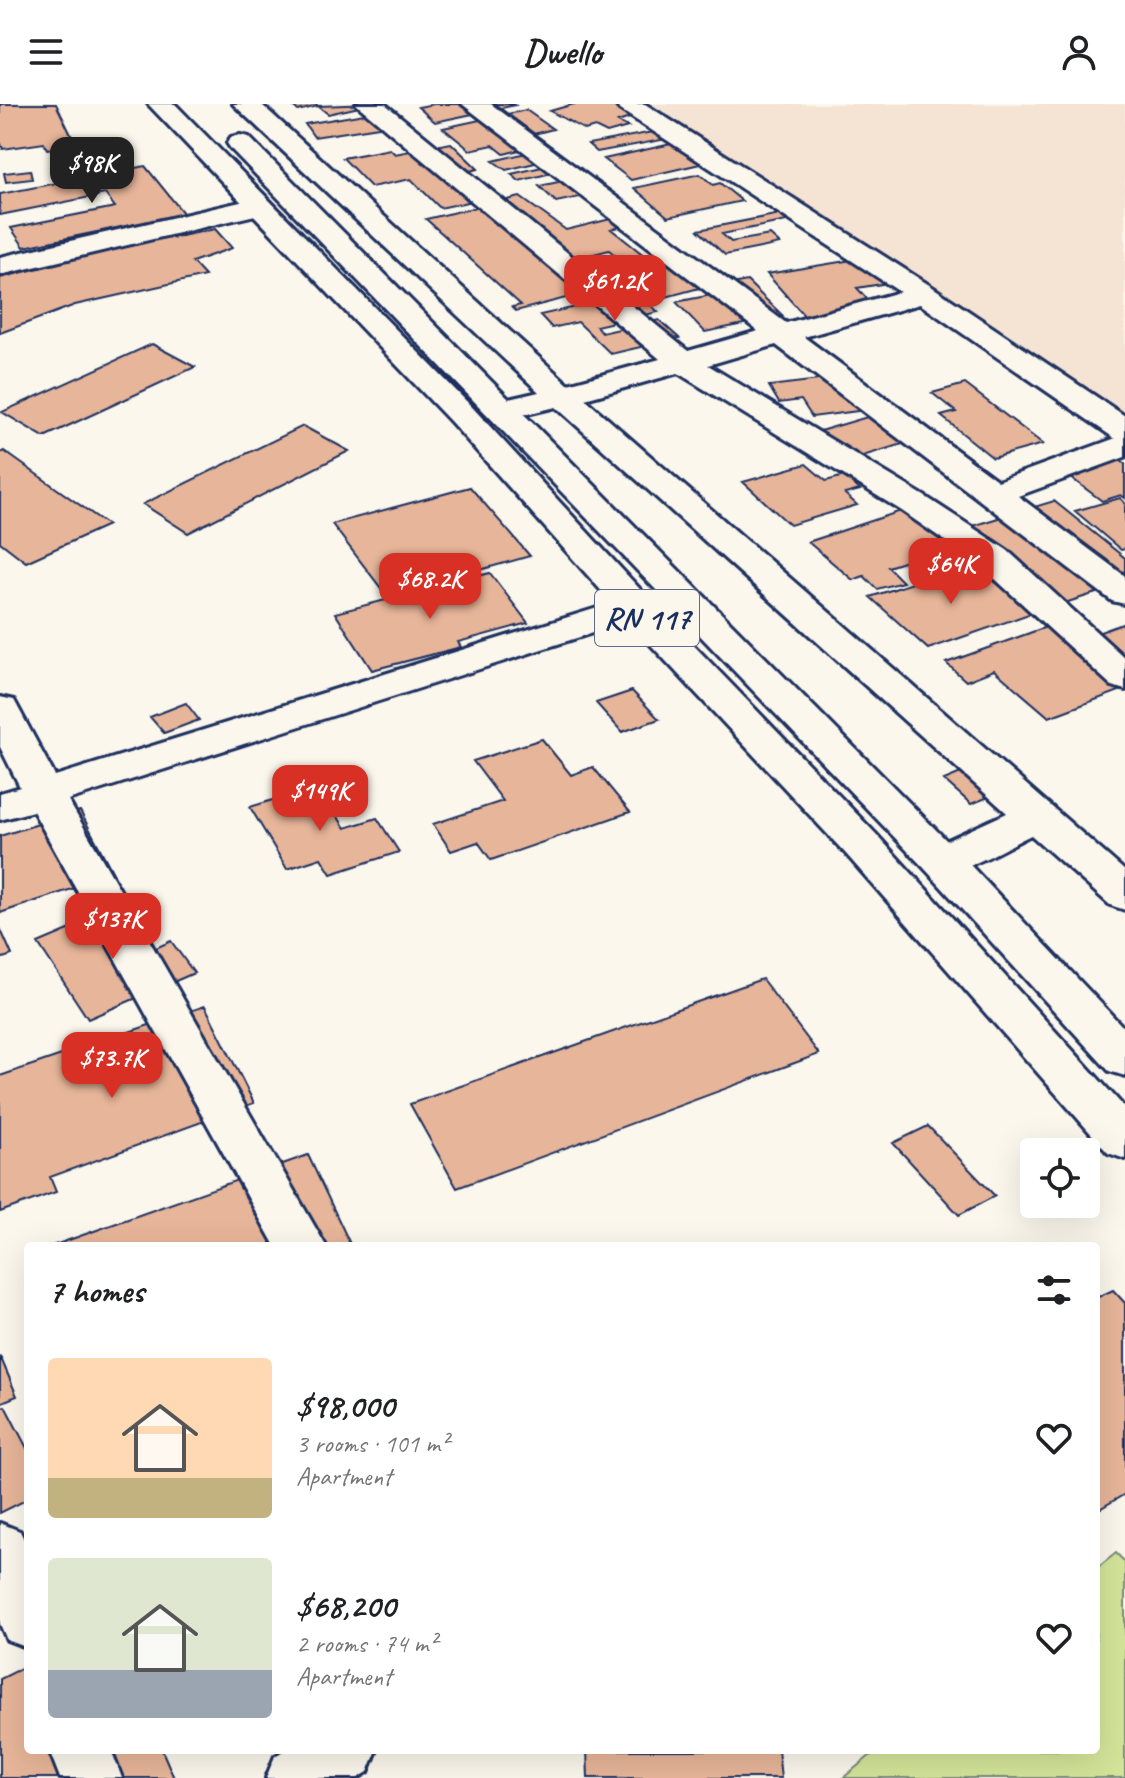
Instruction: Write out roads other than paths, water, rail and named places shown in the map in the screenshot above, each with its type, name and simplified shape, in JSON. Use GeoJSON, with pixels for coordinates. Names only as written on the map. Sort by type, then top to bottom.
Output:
{"type":"FeatureCollection","features":[{"type":"Feature","properties":{"kind":"street","name":"RN 117"},"geometry":{"type":"LineString","coordinates":[[161,104],[462,415],[636,607],[861,844],[1125,1140]]}},
{"type":"Feature","properties":{"kind":"street","name":"RN 117"},"geometry":{"type":"LineString","coordinates":[[201,104],[941,860],[1125,1059]]}},
{"type":"Feature","properties":{"kind":"street"},"geometry":{"type":"LineString","coordinates":[[246,104],[562,396],[1125,895]]}},
{"type":"Feature","properties":{"kind":"street"},"geometry":{"type":"LineString","coordinates":[[369,104],[682,362],[914,504],[994,558],[1125,678]]}},
{"type":"Feature","properties":{"kind":"street"},"geometry":{"type":"LineString","coordinates":[[628,104],[924,294],[1125,431]]}},
{"type":"Feature","properties":{"kind":"street"},"geometry":{"type":"LineString","coordinates":[[481,105],[1125,593]]}},
{"type":"Feature","properties":{"kind":"street"},"geometry":{"type":"LineString","coordinates":[[0,266],[258,206]]}},
{"type":"Feature","properties":{"kind":"street"},"geometry":{"type":"LineString","coordinates":[[502,410],[562,396],[924,294]]}},
{"type":"Feature","properties":{"kind":"street"},"geometry":{"type":"LineString","coordinates":[[996,493],[1125,446]]}},
{"type":"Feature","properties":{"kind":"street"},"geometry":{"type":"LineString","coordinates":[[0,807],[636,607]]}},
{"type":"Feature","properties":{"kind":"street"},"geometry":{"type":"LineString","coordinates":[[0,709],[43,792],[299,1242]]}},
{"type":"Feature","properties":{"kind":"street"},"geometry":{"type":"LineString","coordinates":[[941,860],[1038,815]]}},
{"type":"Feature","properties":{"kind":"street"},"geometry":{"type":"LineString","coordinates":[[0,1550],[24,1610]]}},
{"type":"Feature","properties":{"kind":"street"},"geometry":{"type":"LineString","coordinates":[[82,1754],[91,1778]]}},
{"type":"Feature","properties":{"kind":"street"},"geometry":{"type":"LineString","coordinates":[[297,1778],[339,1754]]}}]}
